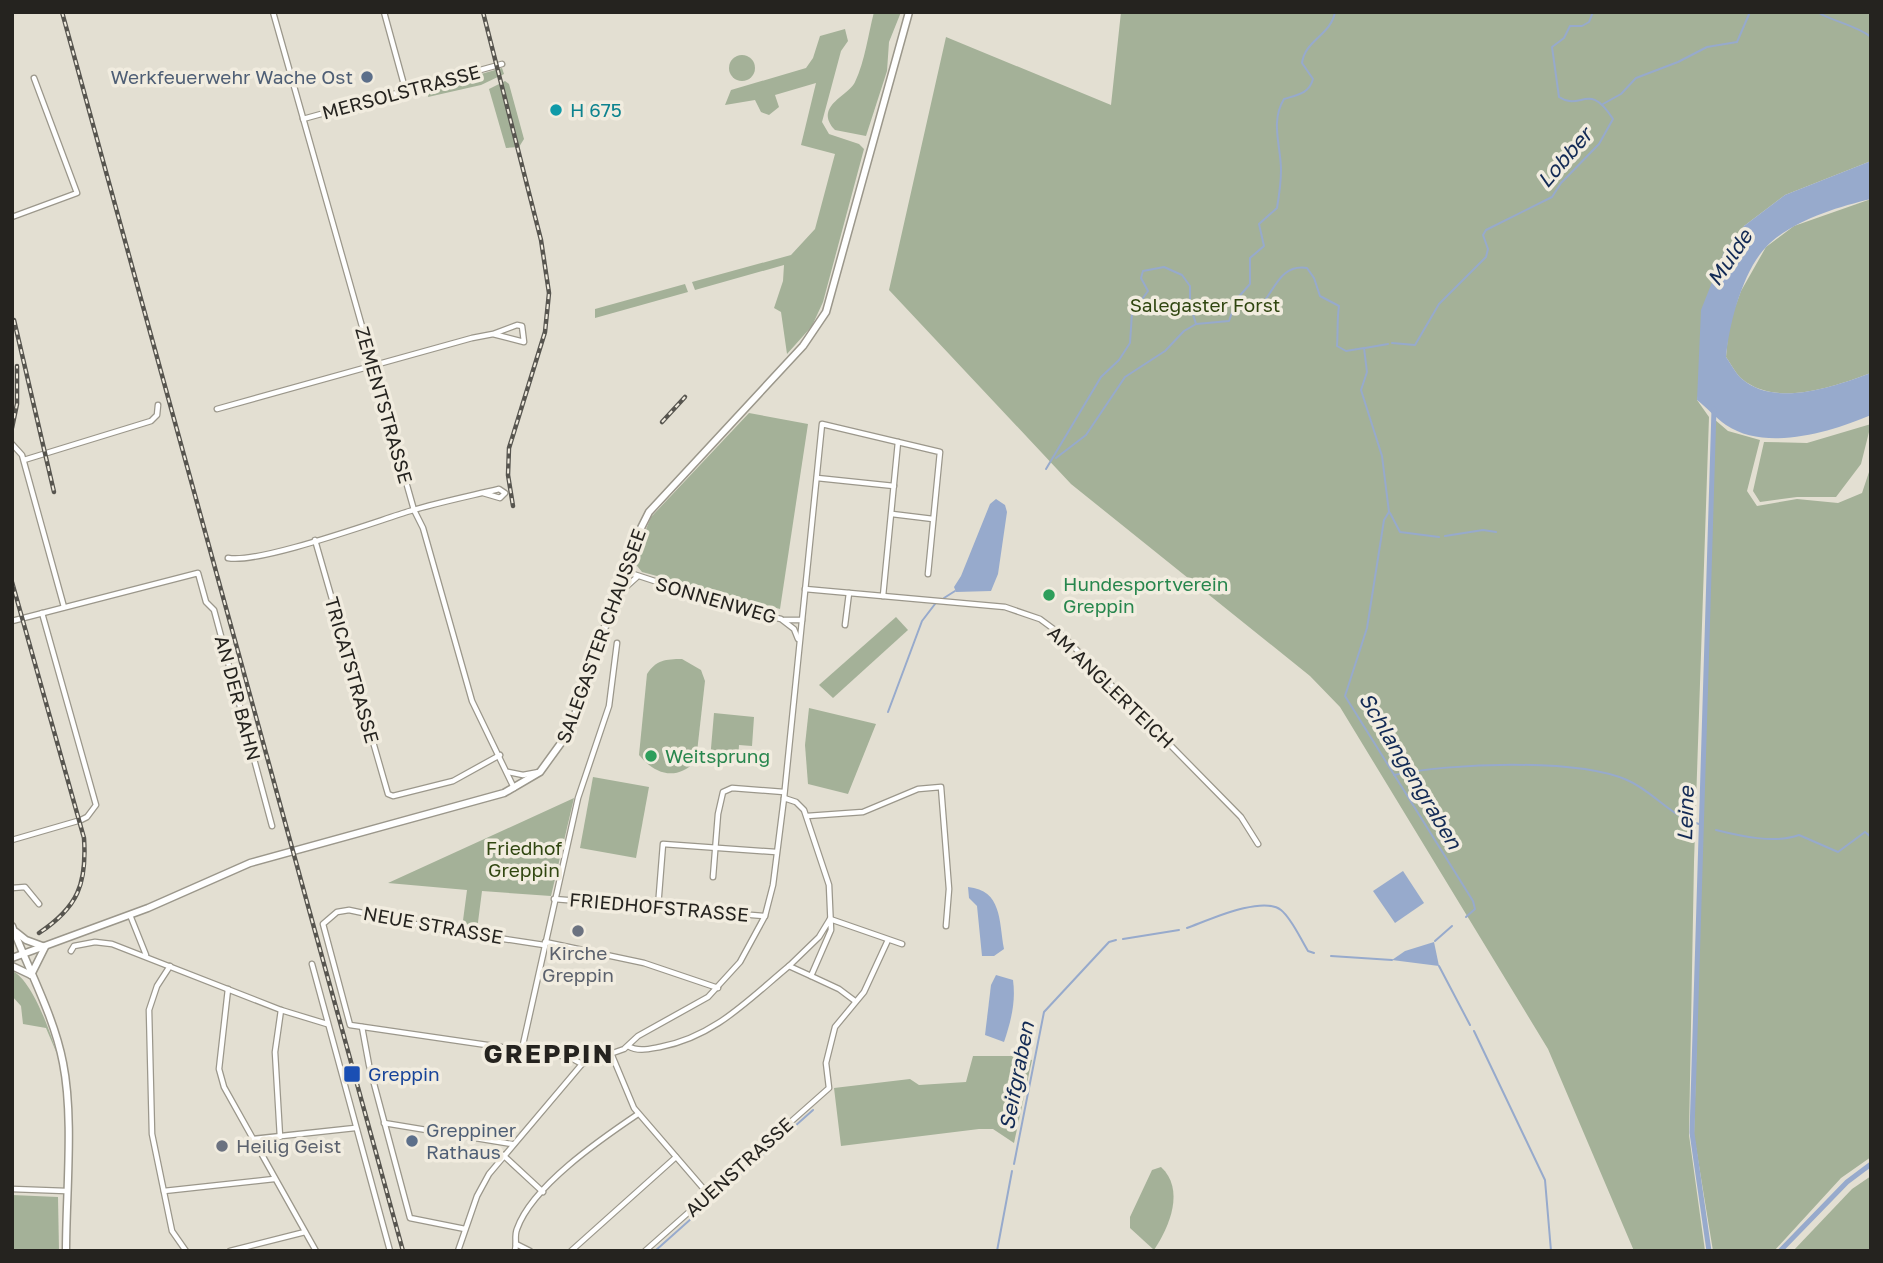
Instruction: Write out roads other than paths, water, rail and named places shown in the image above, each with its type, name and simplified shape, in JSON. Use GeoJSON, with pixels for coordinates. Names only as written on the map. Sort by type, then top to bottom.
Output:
{"type":"FeatureCollection","features":[{"type":"Feature","properties":{"kind":"main road","name":"SALEGASTER CHAUSSEE"},"geometry":{"type":"LineString","coordinates":[[12,958],[130,915],[250,863],[515,789],[540,772],[569,733],[636,535],[649,512],[811,337],[830,303],[909,12]]}},
{"type":"Feature","properties":{"kind":"main road"},"geometry":{"type":"LineString","coordinates":[[12,928],[23,938],[45,947],[31,975]]}},
{"type":"Feature","properties":{"kind":"main road"},"geometry":{"type":"LineString","coordinates":[[12,928],[58,1042],[64,1068],[67,1096],[66,1251]]}},
{"type":"Feature","properties":{"kind":"main road"},"geometry":{"type":"LineString","coordinates":[[12,966],[31,975]]}},
{"type":"Feature","properties":{"kind":"street","name":"ZEMENTSTRASSE"},"geometry":{"type":"LineString","coordinates":[[273,12],[414,510],[423,528],[472,701],[515,789]]}},
{"type":"Feature","properties":{"kind":"street"},"geometry":{"type":"LineString","coordinates":[[384,12],[407,92]]}},
{"type":"Feature","properties":{"kind":"street","name":"MERSOLSTRASSE"},"geometry":{"type":"LineString","coordinates":[[303,120],[501,65]]}},
{"type":"Feature","properties":{"kind":"street"},"geometry":{"type":"LineString","coordinates":[[12,218],[77,193],[34,78]]}},
{"type":"Feature","properties":{"kind":"street"},"geometry":{"type":"LineString","coordinates":[[217,409],[373,368],[517,325],[522,326],[525,337],[524,342],[493,334]]}},
{"type":"Feature","properties":{"kind":"street"},"geometry":{"type":"LineString","coordinates":[[24,460],[151,421],[157,415],[158,405]]}},
{"type":"Feature","properties":{"kind":"street"},"geometry":{"type":"LineString","coordinates":[[458,1251],[480,1188],[512,1143],[582,1065],[628,1046],[638,1036],[685,1012],[719,988],[740,962],[765,916],[784,795],[822,424],[940,452],[928,574]]}},
{"type":"Feature","properties":{"kind":"street"},"geometry":{"type":"LineString","coordinates":[[883,596],[898,442]]}},
{"type":"Feature","properties":{"kind":"street"},"geometry":{"type":"LineString","coordinates":[[12,444],[24,460],[64,607],[12,621]]}},
{"type":"Feature","properties":{"kind":"street"},"geometry":{"type":"LineString","coordinates":[[817,478],[894,486]]}},
{"type":"Feature","properties":{"kind":"street"},"geometry":{"type":"LineString","coordinates":[[228,558],[241,559],[483,493]]}},
{"type":"Feature","properties":{"kind":"street"},"geometry":{"type":"LineString","coordinates":[[892,514],[933,519]]}},
{"type":"Feature","properties":{"kind":"street","name":"TRICATSTRASSE"},"geometry":{"type":"LineString","coordinates":[[315,540],[388,794],[393,796],[453,781],[500,755]]}},
{"type":"Feature","properties":{"kind":"street","name":"SONNENWEG"},"geometry":{"type":"LineString","coordinates":[[624,571],[784,620],[794,629],[799,640]]}},
{"type":"Feature","properties":{"kind":"street","name":"AN DER BAHN"},"geometry":{"type":"LineString","coordinates":[[64,607],[198,573],[206,602],[214,610],[272,826]]}},
{"type":"Feature","properties":{"kind":"street"},"geometry":{"type":"LineString","coordinates":[[616,596],[638,576]]}},
{"type":"Feature","properties":{"kind":"street","name":"AM ANGLERTEICH"},"geometry":{"type":"LineString","coordinates":[[805,589],[993,606],[1026,613],[1048,624],[1072,644],[1241,817],[1258,844]]}},
{"type":"Feature","properties":{"kind":"street"},"geometry":{"type":"LineString","coordinates":[[845,625],[849,593]]}},
{"type":"Feature","properties":{"kind":"street"},"geometry":{"type":"LineString","coordinates":[[12,840],[80,820],[87,817],[96,805],[42,613]]}},
{"type":"Feature","properties":{"kind":"street"},"geometry":{"type":"LineString","coordinates":[[784,620],[802,620]]}},
{"type":"Feature","properties":{"kind":"street"},"geometry":{"type":"LineString","coordinates":[[522,1049],[578,798],[609,705],[617,643]]}},
{"type":"Feature","properties":{"kind":"street"},"geometry":{"type":"LineString","coordinates":[[508,772],[523,775],[540,772]]}},
{"type":"Feature","properties":{"kind":"street"},"geometry":{"type":"LineString","coordinates":[[807,816],[863,813],[918,789],[941,787],[949,889],[946,926]]}},
{"type":"Feature","properties":{"kind":"street"},"geometry":{"type":"LineString","coordinates":[[713,877],[721,798],[726,790],[784,795],[796,802],[807,816],[813,845],[829,885],[831,930],[811,976]]}},
{"type":"Feature","properties":{"kind":"street"},"geometry":{"type":"LineString","coordinates":[[658,907],[663,844],[777,852]]}},
{"type":"Feature","properties":{"kind":"street"},"geometry":{"type":"LineString","coordinates":[[12,888],[24,887],[39,904]]}},
{"type":"Feature","properties":{"kind":"street","name":"FRIEDHOFSTRASSE"},"geometry":{"type":"LineString","coordinates":[[554,899],[765,916]]}},
{"type":"Feature","properties":{"kind":"street","name":"NEUE STRASSE"},"geometry":{"type":"LineString","coordinates":[[362,1027],[350,1025],[323,928],[326,920],[337,912],[349,910],[438,929],[544,943],[644,963],[719,988]]}},
{"type":"Feature","properties":{"kind":"street"},"geometry":{"type":"LineString","coordinates":[[130,915],[146,956]]}},
{"type":"Feature","properties":{"kind":"street"},"geometry":{"type":"LineString","coordinates":[[830,919],[902,944]]}},
{"type":"Feature","properties":{"kind":"street"},"geometry":{"type":"LineString","coordinates":[[628,1046],[637,1049],[666,1046],[706,1031],[752,1000],[819,937],[830,919]]}},
{"type":"Feature","properties":{"kind":"street"},"geometry":{"type":"LineString","coordinates":[[789,966],[839,989],[856,1001],[864,992],[888,940]]}},
{"type":"Feature","properties":{"kind":"street"},"geometry":{"type":"LineString","coordinates":[[71,951],[74,946],[103,943],[146,956],[281,1010],[327,1024]]}},
{"type":"Feature","properties":{"kind":"street"},"geometry":{"type":"LineString","coordinates":[[312,964],[390,1251]]}},
{"type":"Feature","properties":{"kind":"street"},"geometry":{"type":"LineString","coordinates":[[170,966],[153,995],[149,1017],[152,1134],[172,1231],[186,1251]]}},
{"type":"Feature","properties":{"kind":"street"},"geometry":{"type":"LineString","coordinates":[[228,989],[219,1069],[223,1087],[316,1251]]}},
{"type":"Feature","properties":{"kind":"street","name":"AUENSTRASSE"},"geometry":{"type":"LineString","coordinates":[[645,1251],[829,1088],[826,1063],[835,1027],[856,1001]]}},
{"type":"Feature","properties":{"kind":"street"},"geometry":{"type":"LineString","coordinates":[[280,1137],[275,1052],[281,1010]]}},
{"type":"Feature","properties":{"kind":"street"},"geometry":{"type":"LineString","coordinates":[[465,1229],[410,1218],[362,1027],[569,1057],[582,1065]]}},
{"type":"Feature","properties":{"kind":"street"},"geometry":{"type":"LineString","coordinates":[[611,1053],[627,1096],[638,1114],[709,1195]]}},
{"type":"Feature","properties":{"kind":"street"},"geometry":{"type":"LineString","coordinates":[[515,1251],[515,1234],[520,1222],[543,1192],[588,1149],[638,1114]]}},
{"type":"Feature","properties":{"kind":"street"},"geometry":{"type":"LineString","coordinates":[[384,1123],[512,1143]]}},
{"type":"Feature","properties":{"kind":"street"},"geometry":{"type":"LineString","coordinates":[[253,1139],[355,1128]]}},
{"type":"Feature","properties":{"kind":"street"},"geometry":{"type":"LineString","coordinates":[[503,1155],[543,1192]]}},
{"type":"Feature","properties":{"kind":"street"},"geometry":{"type":"LineString","coordinates":[[570,1251],[676,1157]]}},
{"type":"Feature","properties":{"kind":"street"},"geometry":{"type":"LineString","coordinates":[[164,1191],[274,1179]]}},
{"type":"Feature","properties":{"kind":"street"},"geometry":{"type":"LineString","coordinates":[[12,1189],[66,1191]]}},
{"type":"Feature","properties":{"kind":"street"},"geometry":{"type":"LineString","coordinates":[[230,1251],[306,1233]]}},
{"type":"Feature","properties":{"kind":"street"},"geometry":{"type":"LineString","coordinates":[[516,1244],[530,1251]]}},
{"type":"Feature","properties":{"kind":"water","name":"Mulde"},"geometry":{"type":"Polygon","coordinates":[[[1871,161],[1871,199],[1802,222],[1777,237],[1758,256],[1739,298],[1730,329],[1726,357],[1742,379],[1756,388],[1771,392],[1806,392],[1871,373],[1871,415],[1818,433],[1779,438],[1742,433],[1726,425],[1697,400],[1701,310],[1724,252],[1744,226],[1785,195],[1871,161]]]}},
{"type":"Feature","properties":{"kind":"water"},"geometry":{"type":"Polygon","coordinates":[[[996,499],[1005,505],[1007,512],[998,574],[991,591],[956,592],[954,587],[990,504],[996,499]]]}},
{"type":"Feature","properties":{"kind":"water"},"geometry":{"type":"Polygon","coordinates":[[[1403,871],[1424,903],[1395,923],[1373,891],[1403,871]]]}},
{"type":"Feature","properties":{"kind":"water"},"geometry":{"type":"Polygon","coordinates":[[[968,887],[987,894],[997,909],[1004,949],[994,956],[982,956],[977,906],[969,898],[968,887]]]}},
{"type":"Feature","properties":{"kind":"water"},"geometry":{"type":"Polygon","coordinates":[[[1434,942],[1439,966],[1392,960],[1405,951],[1434,942]]]}},
{"type":"Feature","properties":{"kind":"water"},"geometry":{"type":"Polygon","coordinates":[[[996,975],[1013,980],[1012,1011],[1004,1042],[985,1035],[991,985],[996,975]]]}},
{"type":"Feature","properties":{"kind":"waterway","name":"Schlangengraben"},"geometry":{"type":"LineString","coordinates":[[1335,12],[1329,26],[1304,55],[1302,63],[1313,79],[1309,88],[1284,99],[1280,108],[1277,134],[1281,175],[1277,208],[1259,224],[1264,246],[1250,258],[1250,284],[1236,300],[1252,307],[1261,305],[1284,274],[1290,270],[1307,268],[1314,278],[1320,296],[1339,306],[1337,346],[1346,351],[1364,348],[1367,372],[1361,390],[1382,456],[1389,512],[1384,520],[1367,628],[1345,696],[1473,901],[1475,909],[1466,917]]}},
{"type":"Feature","properties":{"kind":"waterway","name":"Lobber"},"geometry":{"type":"LineString","coordinates":[[1392,343],[1415,345],[1439,304],[1486,257],[1488,249],[1483,235],[1486,230],[1552,197],[1561,183],[1599,144],[1613,119],[1597,101],[1567,101],[1559,97],[1552,47],[1564,38],[1570,26],[1582,26],[1589,22],[1593,12]]}},
{"type":"Feature","properties":{"kind":"waterway"},"geometry":{"type":"LineString","coordinates":[[1603,104],[1621,94],[1636,78],[1678,62],[1707,47],[1737,42],[1750,12]]}},
{"type":"Feature","properties":{"kind":"waterway"},"geometry":{"type":"LineString","coordinates":[[1817,12],[1859,29],[1871,37]]}},
{"type":"Feature","properties":{"kind":"waterway"},"geometry":{"type":"LineString","coordinates":[[1046,469],[1101,377],[1119,360],[1130,343],[1132,313],[1148,291],[1141,278],[1143,271],[1164,267],[1182,275],[1190,286],[1190,305],[1196,324],[1229,321],[1236,301]]}},
{"type":"Feature","properties":{"kind":"waterway"},"geometry":{"type":"LineString","coordinates":[[1056,458],[1086,435],[1125,377],[1165,351],[1184,331],[1196,324]]}},
{"type":"Feature","properties":{"kind":"waterway","name":"Lobber"},"geometry":{"type":"LineString","coordinates":[[1365,348],[1388,344]]}},
{"type":"Feature","properties":{"kind":"waterway","name":"Leine"},"geometry":{"type":"LineString","coordinates":[[1709,1251],[1692,1133],[1714,409]]}},
{"type":"Feature","properties":{"kind":"waterway"},"geometry":{"type":"LineString","coordinates":[[1390,513],[1400,532],[1439,537]]}},
{"type":"Feature","properties":{"kind":"waterway"},"geometry":{"type":"LineString","coordinates":[[1445,536],[1483,530],[1496,532]]}},
{"type":"Feature","properties":{"kind":"waterway"},"geometry":{"type":"LineString","coordinates":[[944,598],[955,591]]}},
{"type":"Feature","properties":{"kind":"waterway"},"geometry":{"type":"LineString","coordinates":[[888,712],[922,621],[935,604]]}},
{"type":"Feature","properties":{"kind":"waterway"},"geometry":{"type":"LineString","coordinates":[[1394,775],[1478,766],[1576,768],[1627,780],[1680,816],[1699,824]]}},
{"type":"Feature","properties":{"kind":"waterway"},"geometry":{"type":"LineString","coordinates":[[1716,830],[1769,839],[1799,835],[1838,852],[1865,832],[1871,837]]}},
{"type":"Feature","properties":{"kind":"waterway","name":"Seifgraben"},"geometry":{"type":"LineString","coordinates":[[1187,928],[1248,907],[1272,906],[1285,914],[1308,951],[1314,953]]}},
{"type":"Feature","properties":{"kind":"waterway","name":"Schlangengraben"},"geometry":{"type":"LineString","coordinates":[[1435,941],[1452,926]]}},
{"type":"Feature","properties":{"kind":"waterway","name":"Seifgraben"},"geometry":{"type":"LineString","coordinates":[[1123,939],[1179,930]]}},
{"type":"Feature","properties":{"kind":"waterway","name":"Seifgraben"},"geometry":{"type":"LineString","coordinates":[[1014,1164],[1044,1012],[1109,942],[1116,940]]}},
{"type":"Feature","properties":{"kind":"waterway","name":"Seifgraben"},"geometry":{"type":"LineString","coordinates":[[1331,956],[1392,960]]}},
{"type":"Feature","properties":{"kind":"waterway","name":"Schlangengraben"},"geometry":{"type":"LineString","coordinates":[[1439,966],[1470,1025]]}},
{"type":"Feature","properties":{"kind":"waterway","name":"Schlangengraben"},"geometry":{"type":"LineString","coordinates":[[1474,1031],[1545,1180],[1551,1251]]}},
{"type":"Feature","properties":{"kind":"waterway"},"geometry":{"type":"LineString","coordinates":[[655,1251],[813,1110]]}},
{"type":"Feature","properties":{"kind":"waterway"},"geometry":{"type":"LineString","coordinates":[[1780,1251],[1847,1182],[1871,1164]]}},
{"type":"Feature","properties":{"kind":"waterway","name":"Seifgraben"},"geometry":{"type":"LineString","coordinates":[[997,1251],[1012,1171]]}},
{"type":"Feature","properties":{"kind":"railway"},"geometry":{"type":"LineString","coordinates":[[62,12],[403,1251]]}},
{"type":"Feature","properties":{"kind":"railway"},"geometry":{"type":"LineString","coordinates":[[483,12],[541,240],[549,293],[545,332],[509,448],[508,475],[513,506]]}},
{"type":"Feature","properties":{"kind":"railway"},"geometry":{"type":"LineString","coordinates":[[14,320],[54,492]]}},
{"type":"Feature","properties":{"kind":"railway"},"geometry":{"type":"LineString","coordinates":[[12,428],[17,404],[17,366]]}},
{"type":"Feature","properties":{"kind":"railway"},"geometry":{"type":"LineString","coordinates":[[662,422],[685,397]]}},
{"type":"Feature","properties":{"kind":"railway"},"geometry":{"type":"LineString","coordinates":[[12,582],[84,838],[84,869],[77,893],[63,914],[39,933]]}},
{"type":"Feature","properties":{"kind":"place","name":"Werkfeuerwehr Wache Ost"},"geometry":{"type":"Point","coordinates":[367,77]}},
{"type":"Feature","properties":{"kind":"place","name":"H 675"},"geometry":{"type":"Point","coordinates":[556,110]}},
{"type":"Feature","properties":{"kind":"place","name":"Hundesportverein Greppin"},"geometry":{"type":"Point","coordinates":[1049,595]}},
{"type":"Feature","properties":{"kind":"place","name":"Weitsprung"},"geometry":{"type":"Point","coordinates":[651,756]}},
{"type":"Feature","properties":{"kind":"place","name":"Kirche Greppin"},"geometry":{"type":"Point","coordinates":[578,931]}},
{"type":"Feature","properties":{"kind":"place","name":"Greppin"},"geometry":{"type":"Point","coordinates":[352,1074]}},
{"type":"Feature","properties":{"kind":"place","name":"Greppiner Rathaus"},"geometry":{"type":"Point","coordinates":[412,1141]}},
{"type":"Feature","properties":{"kind":"place","name":"Heilig Geist"},"geometry":{"type":"Point","coordinates":[222,1146]}},
{"type":"Feature","properties":{"kind":"district","name":"GREPPIN"},"geometry":{"type":"Point","coordinates":[549,1054]}},
{"type":"Feature","properties":{"kind":"park label","name":"Salegaster Forst"},"geometry":{"type":"Point","coordinates":[1205,305]}},
{"type":"Feature","properties":{"kind":"park label","name":"Friedhof Greppin"},"geometry":{"type":"Point","coordinates":[524,859]}}]}
